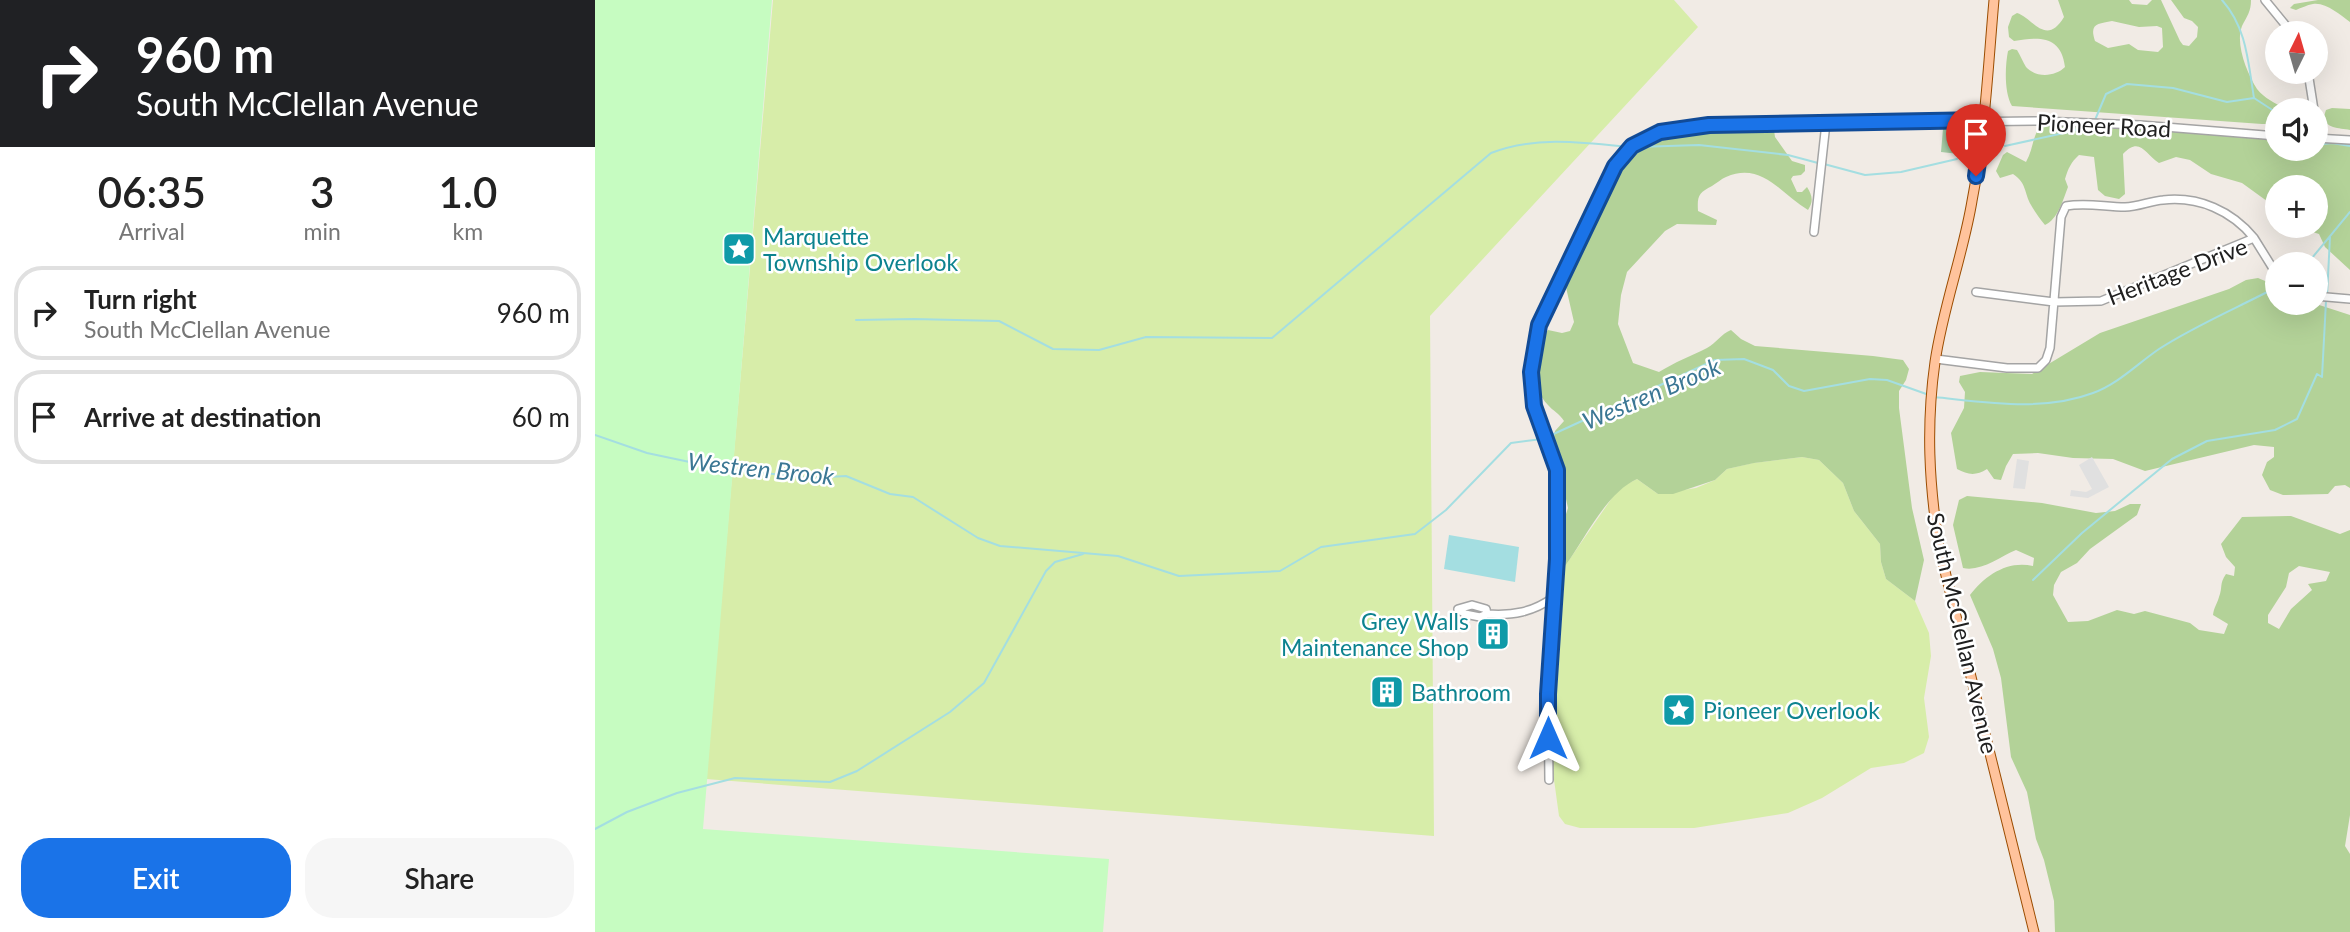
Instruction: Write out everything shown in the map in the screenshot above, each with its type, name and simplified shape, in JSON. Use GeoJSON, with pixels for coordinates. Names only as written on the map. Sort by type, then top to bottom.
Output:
{"type":"FeatureCollection","features":[{"type":"Feature","properties":{"kind":"main road","name":"South McClellan Avenue"},"geometry":{"type":"LineString","coordinates":[[1994,0],[1984,120],[1972,204],[1936,359],[1928,437],[1930,483],[1939,547],[2034,932]]}},
{"type":"Feature","properties":{"kind":"street"},"geometry":{"type":"LineString","coordinates":[[2265,0],[2282,21]]}},
{"type":"Feature","properties":{"kind":"street","name":"Pioneer Road"},"geometry":{"type":"LineString","coordinates":[[1549,780],[1548,694],[1557,559],[1557,470],[1534,406],[1531,372],[1539,325],[1615,166],[1632,146],[1660,132],[1709,125],[1984,120],[2128,124],[2265,135]]}},
{"type":"Feature","properties":{"kind":"street"},"geometry":{"type":"LineString","coordinates":[[1814,232],[1826,123]]}},
{"type":"Feature","properties":{"kind":"street"},"geometry":{"type":"LineString","coordinates":[[2328,139],[2350,141]]}},
{"type":"Feature","properties":{"kind":"street"},"geometry":{"type":"LineString","coordinates":[[1936,359],[2007,368],[2038,368],[2046,360],[2050,348],[2061,217],[2066,206],[2079,203],[2128,208],[2164,200],[2185,201],[2229,214],[2254,238]]}},
{"type":"Feature","properties":{"kind":"street","name":"Heritage Drive"},"geometry":{"type":"LineString","coordinates":[[1976,292],[2054,302],[2101,301],[2254,238],[2265,256]]}},
{"type":"Feature","properties":{"kind":"street"},"geometry":{"type":"LineString","coordinates":[[2328,297],[2350,299]]}},
{"type":"Feature","properties":{"kind":"street"},"geometry":{"type":"LineString","coordinates":[[1487,614],[1508,616],[1528,612],[1554,597]]}},
{"type":"Feature","properties":{"kind":"green space"},"geometry":{"type":"Polygon","coordinates":[[[595,0],[772,0],[703,829],[1109,859],[1103,932],[595,932],[595,0]]]}},
{"type":"Feature","properties":{"kind":"green space"},"geometry":{"type":"Polygon","coordinates":[[[773,0],[1674,0],[1698,27],[1430,316],[1434,836],[706,779],[773,0]]]}},
{"type":"Feature","properties":{"kind":"green space"},"geometry":{"type":"Polygon","coordinates":[[[2058,0],[2129,0],[2132,4],[2147,5],[2152,0],[2161,0],[2180,41],[2189,46],[2197,37],[2198,27],[2184,18],[2171,0],[2251,0],[2240,41],[2243,58],[2253,82],[2267,98],[2265,98],[2265,124],[2012,106],[2006,79],[2008,51],[2017,50],[2026,67],[2035,73],[2051,74],[2065,67],[2059,49],[2047,40],[2014,41],[2009,37],[2008,27],[2012,16],[2017,13],[2045,30],[2057,26],[2064,17],[2058,0]],[[2112,21],[2096,25],[2093,35],[2095,41],[2108,48],[2129,44],[2138,50],[2158,52],[2163,47],[2162,28],[2139,27],[2112,21]]]}},
{"type":"Feature","properties":{"kind":"green space"},"geometry":{"type":"Polygon","coordinates":[[[2318,0],[2350,0],[2350,22],[2323,5],[2313,4],[2296,10],[2290,8],[2294,4],[2318,0]]]}},
{"type":"Feature","properties":{"kind":"green space"},"geometry":{"type":"Polygon","coordinates":[[[2328,109],[2350,109],[2350,130],[2328,124],[2328,109]]]}},
{"type":"Feature","properties":{"kind":"green space"},"geometry":{"type":"Polygon","coordinates":[[[2070,125],[2265,138],[2265,161],[2328,161],[2328,142],[2350,143],[2350,270],[2325,247],[2321,238],[2328,238],[2328,175],[2265,175],[2265,200],[2242,183],[2211,174],[2190,160],[2176,157],[2159,163],[2142,148],[2134,147],[2123,154],[2125,194],[2119,199],[2105,196],[2098,190],[2094,157],[2079,155],[2067,172],[2065,179],[2068,187],[2059,209],[2045,225],[2031,205],[2021,181],[2013,174],[2000,178],[1996,171],[2007,152],[2026,162],[2040,126],[2070,125]]]}},
{"type":"Feature","properties":{"kind":"green space"},"geometry":{"type":"Polygon","coordinates":[[[1943,129],[1961,131],[1959,154],[1941,152],[1943,129]]]}},
{"type":"Feature","properties":{"kind":"green space"},"geometry":{"type":"Polygon","coordinates":[[[1715,130],[1774,130],[1775,137],[1792,161],[1805,165],[1805,171],[1801,175],[1791,179],[1797,192],[1802,192],[1807,187],[1809,190],[1812,201],[1808,210],[1761,176],[1739,173],[1722,179],[1702,193],[1698,201],[1698,211],[1717,220],[1716,225],[1677,224],[1665,231],[1627,272],[1618,324],[1633,363],[1659,372],[1707,348],[1731,330],[1755,346],[1903,360],[1909,369],[1899,391],[1899,408],[1912,508],[1924,560],[1915,601],[1886,579],[1880,544],[1854,511],[1843,483],[1819,460],[1802,457],[1727,469],[1715,480],[1673,494],[1658,494],[1637,479],[1615,495],[1565,566],[1562,541],[1563,523],[1568,508],[1564,490],[1566,470],[1553,442],[1555,431],[1564,421],[1548,405],[1538,388],[1535,378],[1536,358],[1548,330],[1562,333],[1570,331],[1574,322],[1565,283],[1609,186],[1624,163],[1645,144],[1665,137],[1715,130]]]}},
{"type":"Feature","properties":{"kind":"green space"},"geometry":{"type":"Polygon","coordinates":[[[2258,278],[2265,281],[2265,315],[2328,315],[2328,308],[2350,315],[2350,488],[2345,485],[2335,486],[2328,494],[2283,495],[2270,490],[2262,475],[2267,462],[2274,457],[2274,447],[2254,445],[2145,471],[2113,459],[2073,458],[2038,453],[2013,454],[2001,480],[1994,479],[1987,469],[1972,474],[1957,469],[1951,433],[1964,408],[1965,392],[1959,382],[1960,376],[1980,372],[2032,374],[2100,333],[2229,289],[2246,280],[2258,278]]]}},
{"type":"Feature","properties":{"kind":"green space"},"geometry":{"type":"Polygon","coordinates":[[[1802,457],[1819,460],[1843,483],[1854,511],[1880,544],[1886,579],[1915,601],[1929,633],[1931,656],[1924,698],[1929,737],[1924,753],[1904,763],[1871,768],[1822,798],[1788,813],[1694,828],[1580,828],[1565,824],[1559,816],[1552,765],[1565,566],[1614,495],[1637,479],[1658,494],[1696,488],[1715,480],[1727,469],[1802,457]]]}},
{"type":"Feature","properties":{"kind":"green space"},"geometry":{"type":"Polygon","coordinates":[[[1967,496],[2042,503],[2096,513],[2115,511],[2130,504],[2141,504],[2137,515],[2090,549],[2077,563],[2061,572],[2054,585],[2053,595],[2068,622],[2088,621],[2117,610],[2134,614],[2145,611],[2190,623],[2199,630],[2224,634],[2228,624],[2213,615],[2224,577],[2226,574],[2234,576],[2235,567],[2226,557],[2221,544],[2242,517],[2291,516],[2340,534],[2350,530],[2350,815],[2345,846],[2350,854],[2350,932],[2055,932],[2054,901],[2036,839],[2027,792],[2011,757],[2001,678],[1993,649],[1970,595],[1990,575],[2015,565],[2033,566],[2034,558],[2016,550],[1983,566],[1963,568],[1953,525],[1959,500],[1967,496]],[[2299,566],[2289,573],[2286,587],[2268,615],[2268,623],[2279,629],[2291,609],[2312,590],[2308,584],[2326,581],[2330,572],[2299,566]]]}},
{"type":"Feature","properties":{"kind":"shaded area"},"geometry":{"type":"Polygon","coordinates":[[[2092,457],[2109,487],[2088,498],[2070,496],[2071,490],[2086,492],[2092,489],[2079,465],[2092,457]]]}},
{"type":"Feature","properties":{"kind":"shaded area"},"geometry":{"type":"Polygon","coordinates":[[[2017,459],[2029,461],[2025,489],[2013,488],[2017,459]]]}},
{"type":"Feature","properties":{"kind":"water"},"geometry":{"type":"Polygon","coordinates":[[[1449,535],[1519,547],[1515,582],[1444,569],[1449,535]]]}},
{"type":"Feature","properties":{"kind":"waterway"},"geometry":{"type":"LineString","coordinates":[[2222,0],[2242,34],[2254,98],[2265,105]]}},
{"type":"Feature","properties":{"kind":"waterway"},"geometry":{"type":"LineString","coordinates":[[2095,120],[2106,94],[2127,84],[2173,88],[2227,102],[2254,98]]}},
{"type":"Feature","properties":{"kind":"waterway"},"geometry":{"type":"LineString","coordinates":[[2005,146],[2081,127]]}},
{"type":"Feature","properties":{"kind":"waterway"},"geometry":{"type":"LineString","coordinates":[[856,320],[999,321],[1053,349],[1099,350],[1146,337],[1272,338],[1491,153],[1541,142],[1628,147]]}},
{"type":"Feature","properties":{"kind":"waterway"},"geometry":{"type":"LineString","coordinates":[[2328,143],[2350,146]]}},
{"type":"Feature","properties":{"kind":"waterway"},"geometry":{"type":"LineString","coordinates":[[1637,147],[1699,145],[1788,155],[1818,163]]}},
{"type":"Feature","properties":{"kind":"waterway"},"geometry":{"type":"LineString","coordinates":[[1824,164],[1865,175],[1901,172],[1957,159]]}},
{"type":"Feature","properties":{"kind":"waterway","name":"Westren Brook"},"geometry":{"type":"LineString","coordinates":[[2317,252],[2350,212]]}},
{"type":"Feature","properties":{"kind":"waterway"},"geometry":{"type":"LineString","coordinates":[[2328,276],[2330,237]]}},
{"type":"Feature","properties":{"kind":"waterway","name":"Westren Brook"},"geometry":{"type":"LineString","coordinates":[[1934,397],[2014,404],[2074,399],[2102,389],[2173,341],[2265,293]]}},
{"type":"Feature","properties":{"kind":"waterway"},"geometry":{"type":"LineString","coordinates":[[2033,580],[2082,533],[2172,459],[2207,441],[2275,430],[2297,419],[2317,374],[2322,377],[2325,315]]}},
{"type":"Feature","properties":{"kind":"waterway","name":"Westren Brook"},"geometry":{"type":"LineString","coordinates":[[1547,437],[1715,360],[1744,359],[1773,370],[1789,386],[1804,391],[1870,379],[1887,380],[1929,395]]}},
{"type":"Feature","properties":{"kind":"waterway","name":"Westren Brook"},"geometry":{"type":"LineString","coordinates":[[595,435],[647,453],[718,468],[810,478],[846,476],[890,494],[913,497],[978,538],[1000,546],[1118,556],[1179,576],[1280,571],[1321,547],[1415,534],[1446,510],[1511,443],[1542,439]]}},
{"type":"Feature","properties":{"kind":"waterway"},"geometry":{"type":"LineString","coordinates":[[595,829],[627,812],[677,793],[735,778],[830,782],[857,771],[950,712],[984,683],[1046,571],[1055,562],[1083,554]]}},
{"type":"Feature","properties":{"kind":"place","name":"Marquette Township Overlook"},"geometry":{"type":"Point","coordinates":[739,249]}},
{"type":"Feature","properties":{"kind":"place","name":"Grey Walls Maintenance Shop"},"geometry":{"type":"Point","coordinates":[1493,634]}},
{"type":"Feature","properties":{"kind":"place","name":"Bathroom"},"geometry":{"type":"Point","coordinates":[1387,692]}},
{"type":"Feature","properties":{"kind":"place","name":"Pioneer Overlook"},"geometry":{"type":"Point","coordinates":[1679,710]}},
{"type":"Feature","properties":{"kind":"route"},"geometry":{"type":"LineString","coordinates":[[1548,738],[1548,694],[1557,559],[1557,470],[1534,406],[1531,372],[1539,325],[1615,166],[1632,146],[1660,132],[1709,125],[1984,120],[1976,176]]}}]}
